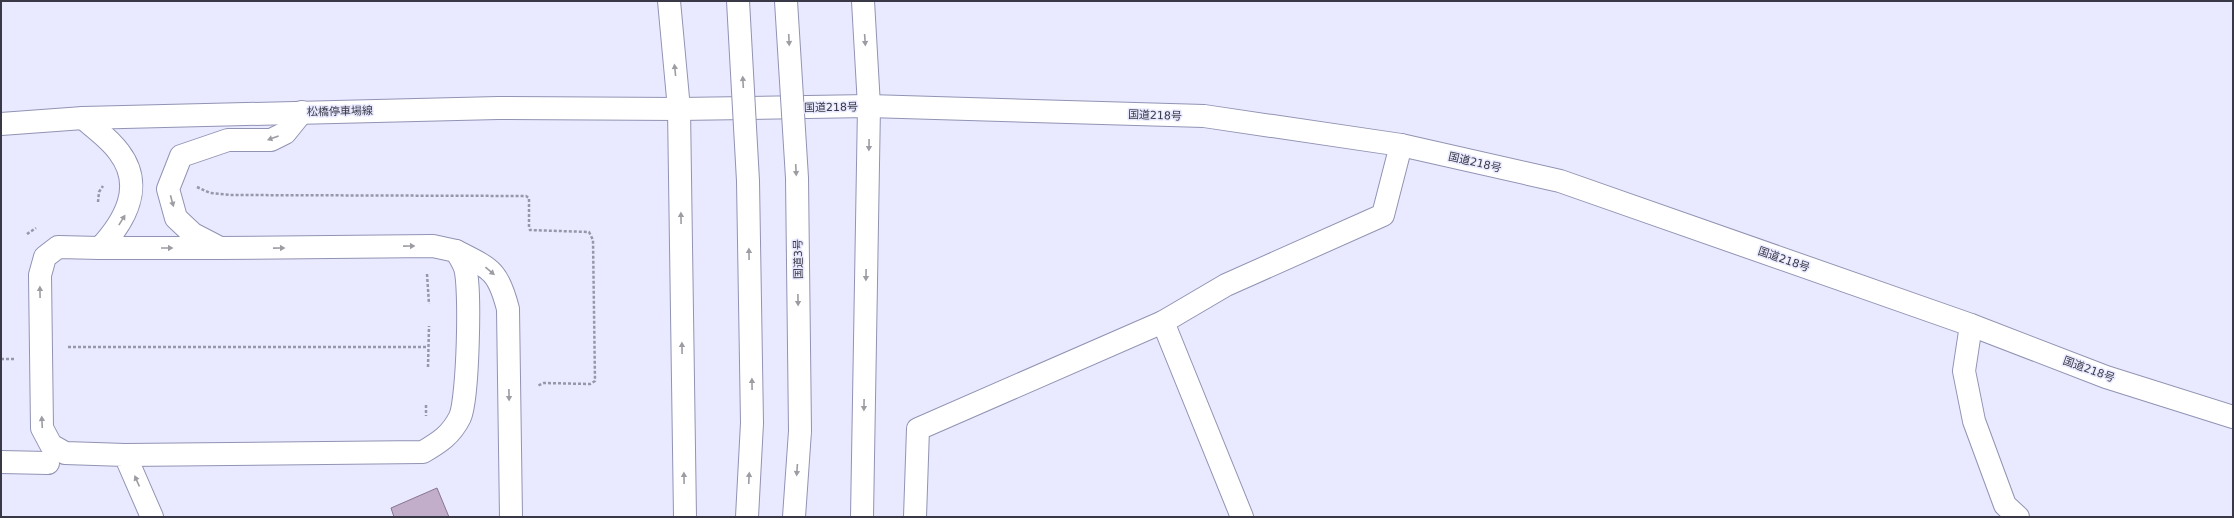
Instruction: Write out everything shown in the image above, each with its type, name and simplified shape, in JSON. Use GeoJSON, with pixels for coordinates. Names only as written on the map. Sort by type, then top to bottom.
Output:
{"type":"FeatureCollection","features":[{"type":"Feature","properties":{"kind":"main road"},"geometry":{"type":"LineString","coordinates":[[669,1],[679,109],[685,517]]}},
{"type":"Feature","properties":{"kind":"main road"},"geometry":{"type":"LineString","coordinates":[[738,1],[748,181],[752,423],[747,517]]}},
{"type":"Feature","properties":{"kind":"main road","name":"国道3号"},"geometry":{"type":"LineString","coordinates":[[786,1],[797,178],[800,431],[794,517]]}},
{"type":"Feature","properties":{"kind":"main road"},"geometry":{"type":"LineString","coordinates":[[862,517],[869,106],[863,1]]}},
{"type":"Feature","properties":{"kind":"main road","name":"国道218号"},"geometry":{"type":"LineString","coordinates":[[679,109],[869,106],[1204,116],[1401,144],[1560,181],[1971,325],[2106,376],[2233,417]]}},
{"type":"Feature","properties":{"kind":"main road","name":"松橋停車場線"},"geometry":{"type":"LineString","coordinates":[[1,124],[84,118],[302,112],[498,108],[679,109]]}},
{"type":"Feature","properties":{"kind":"main road"},"geometry":{"type":"LineString","coordinates":[[220,248],[193,234],[176,218],[168,189],[180,156],[228,140],[271,140],[285,133],[302,112]]}},
{"type":"Feature","properties":{"kind":"main road"},"geometry":{"type":"LineString","coordinates":[[84,118],[119,151],[130,168],[131,190],[126,213],[114,233],[100,248]]}},
{"type":"Feature","properties":{"kind":"main road"},"geometry":{"type":"LineString","coordinates":[[915,517],[918,429],[1163,322],[1226,285],[1383,215],[1401,144]]}},
{"type":"Feature","properties":{"kind":"main road"},"geometry":{"type":"LineString","coordinates":[[456,251],[465,268],[469,304],[465,388],[461,415],[451,433],[440,442],[423,452],[125,455],[66,453],[51,445],[42,428],[40,275],[45,257],[58,247],[220,248],[433,246],[456,251],[482,264],[495,275],[502,285],[508,309],[511,517]]}},
{"type":"Feature","properties":{"kind":"main road"},"geometry":{"type":"LineString","coordinates":[[1163,322],[1242,517]]}},
{"type":"Feature","properties":{"kind":"main road"},"geometry":{"type":"LineString","coordinates":[[1971,325],[1964,371],[1974,421],[2005,505],[2018,517]]}},
{"type":"Feature","properties":{"kind":"main road"},"geometry":{"type":"LineString","coordinates":[[125,455],[152,517]]}},
{"type":"Feature","properties":{"kind":"main road"},"geometry":{"type":"LineString","coordinates":[[1,462],[48,463]]}},
{"type":"Feature","properties":{"kind":"path"},"geometry":{"type":"LineString","coordinates":[[428,367],[429,326]]}},
{"type":"Feature","properties":{"kind":"path"},"geometry":{"type":"LineString","coordinates":[[68,347],[428,347]]}},
{"type":"Feature","properties":{"kind":"building"},"geometry":{"type":"Polygon","coordinates":[[[437,488],[449,517],[394,517],[391,508],[437,488]]]}}]}
